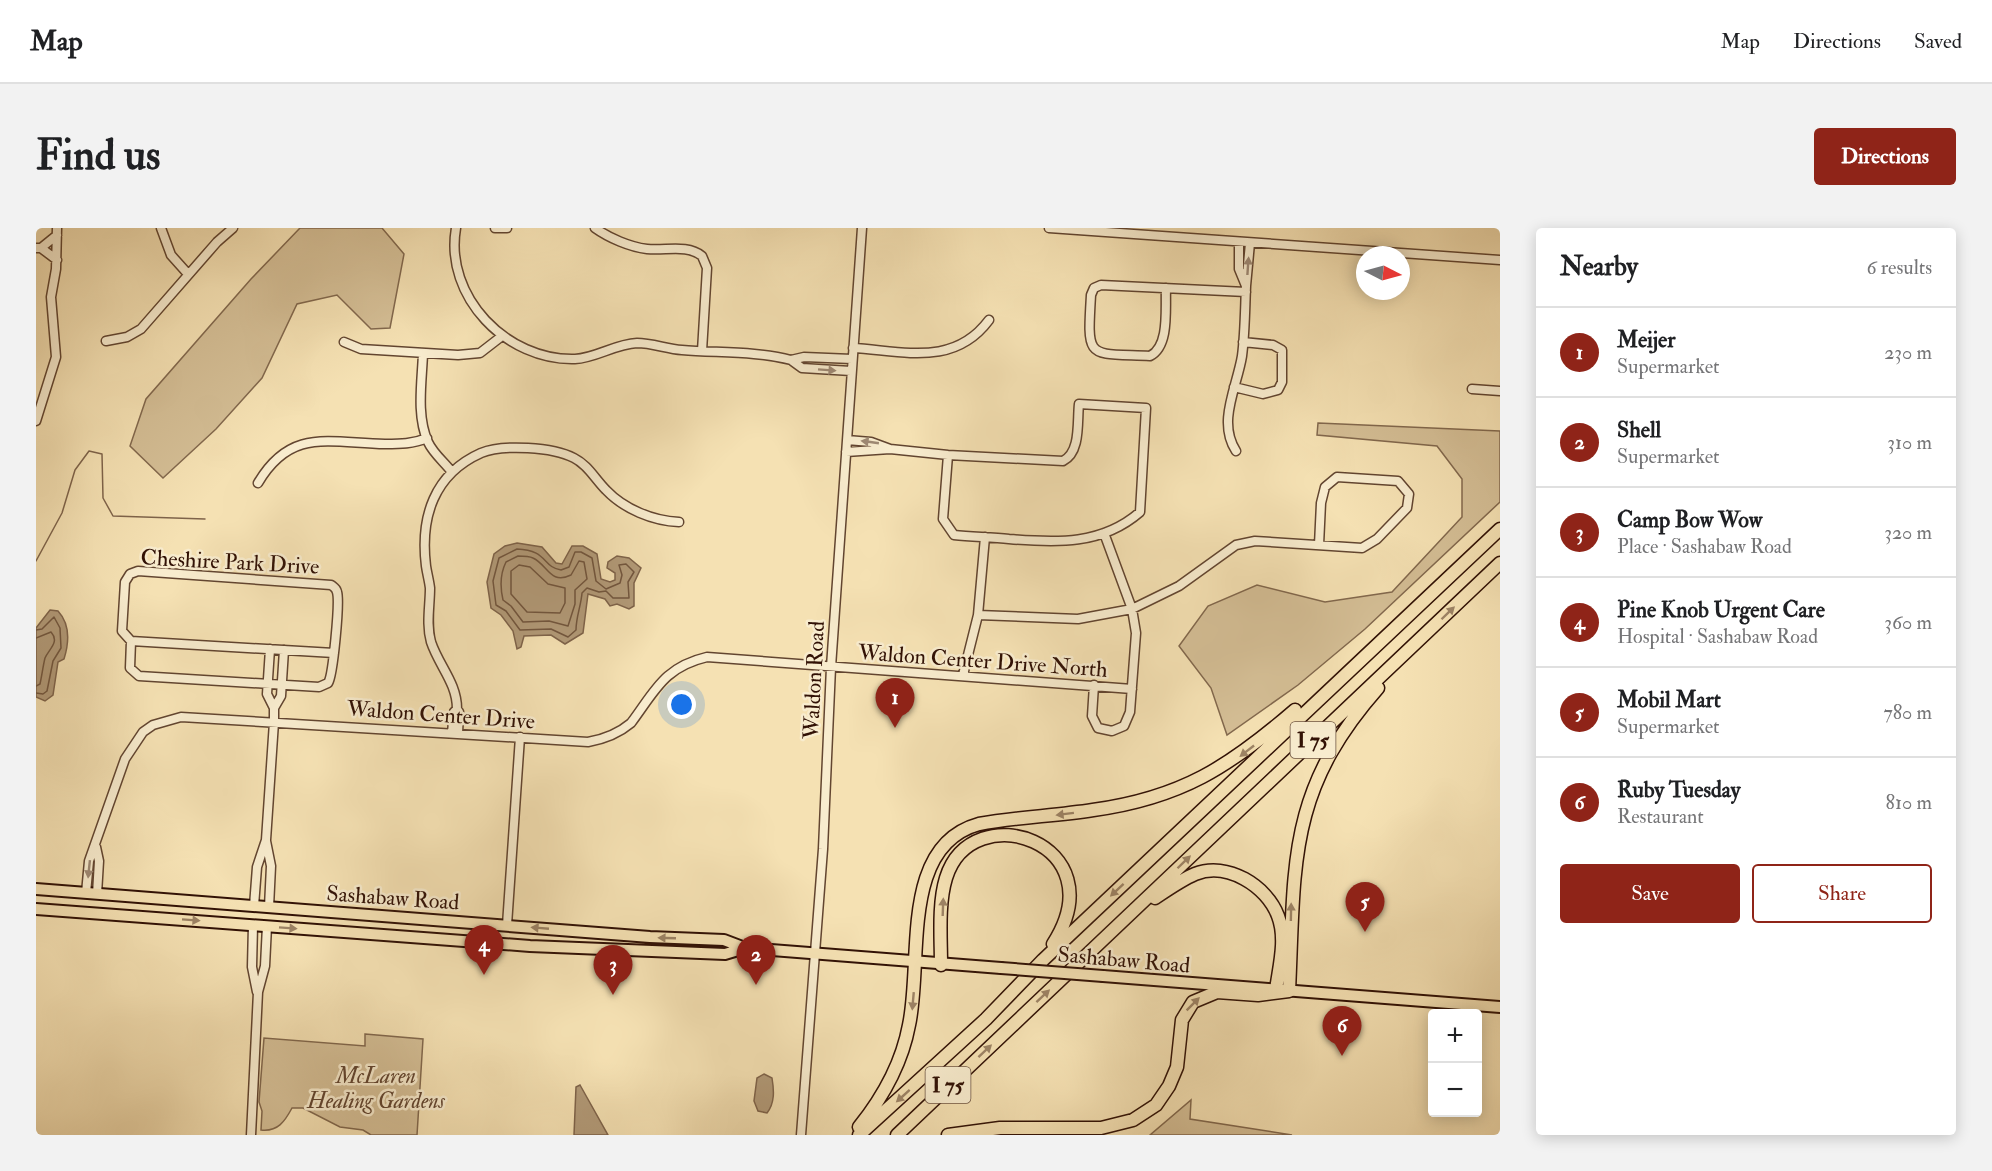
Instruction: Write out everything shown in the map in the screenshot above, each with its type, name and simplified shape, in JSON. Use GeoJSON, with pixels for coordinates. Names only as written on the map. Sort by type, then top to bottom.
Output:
{"type":"FeatureCollection","features":[{"type":"Feature","properties":{"kind":"highway","name":"I 75"},"geometry":{"type":"LineString","coordinates":[[859,1135],[986,1019],[1043,960],[1342,675],[1500,529]]}},
{"type":"Feature","properties":{"kind":"highway","name":"I 75"},"geometry":{"type":"LineString","coordinates":[[897,1135],[1500,563]]}},
{"type":"Feature","properties":{"kind":"highway"},"geometry":{"type":"LineString","coordinates":[[948,1135],[1000,1128],[1106,1127],[1133,1120],[1155,1105],[1169,1086],[1177,1067],[1182,1020],[1193,1002],[1216,992],[1258,995],[1289,991],[1295,861],[1302,825],[1314,785],[1345,728],[1429,631]]}},
{"type":"Feature","properties":{"kind":"highway"},"geometry":{"type":"LineString","coordinates":[[852,1135],[884,1092],[901,1053],[912,1011],[924,880],[933,859],[954,836],[979,825],[1114,807],[1181,788],[1244,753],[1325,685],[1342,675]]}},
{"type":"Feature","properties":{"kind":"highway"},"geometry":{"type":"LineString","coordinates":[[941,965],[944,890],[950,869],[971,846],[998,835],[1017,835],[1044,847],[1059,861],[1068,881],[1071,900],[1067,920],[1043,960]]}},
{"type":"Feature","properties":{"kind":"highway"},"geometry":{"type":"LineString","coordinates":[[1127,917],[1196,874],[1216,871],[1247,880],[1261,891],[1279,917],[1282,942],[1276,990]]}},
{"type":"Feature","properties":{"kind":"main road","name":"Sashabaw Road"},"geometry":{"type":"LineString","coordinates":[[36,890],[594,933],[724,940],[745,948],[815,952],[916,963],[1500,1007]]}},
{"type":"Feature","properties":{"kind":"main road"},"geometry":{"type":"LineString","coordinates":[[75,912],[92,907],[95,900],[92,894]]}},
{"type":"Feature","properties":{"kind":"main road"},"geometry":{"type":"LineString","coordinates":[[141,916],[138,905],[149,898]]}},
{"type":"Feature","properties":{"kind":"main road","name":"Sashabaw Road"},"geometry":{"type":"LineString","coordinates":[[36,909],[435,939],[591,948],[725,954],[745,948]]}},
{"type":"Feature","properties":{"kind":"main road"},"geometry":{"type":"LineString","coordinates":[[370,934],[383,928],[382,915]]}},
{"type":"Feature","properties":{"kind":"main road"},"geometry":{"type":"LineString","coordinates":[[435,939],[437,927],[447,920]]}},
{"type":"Feature","properties":{"kind":"main road"},"geometry":{"type":"LineString","coordinates":[[591,948],[598,941],[594,933]]}},
{"type":"Feature","properties":{"kind":"main road"},"geometry":{"type":"LineString","coordinates":[[694,953],[695,939]]}},
{"type":"Feature","properties":{"kind":"street"},"geometry":{"type":"LineString","coordinates":[[161,228],[171,255],[188,274]]}},
{"type":"Feature","properties":{"kind":"street"},"geometry":{"type":"LineString","coordinates":[[106,340],[128,337],[141,329],[188,274],[233,228]]}},
{"type":"Feature","properties":{"kind":"street"},"geometry":{"type":"LineString","coordinates":[[456,228],[454,256],[463,287],[474,307],[502,336],[524,350],[561,358],[591,356],[635,343],[702,351],[772,355],[791,360],[802,368],[851,371]]}},
{"type":"Feature","properties":{"kind":"street"},"geometry":{"type":"LineString","coordinates":[[495,228],[507,228]]}},
{"type":"Feature","properties":{"kind":"street"},"geometry":{"type":"LineString","coordinates":[[595,228],[619,240],[644,248],[684,249],[702,256],[707,268],[702,351]]}},
{"type":"Feature","properties":{"kind":"street","name":"Waldon Road"},"geometry":{"type":"LineString","coordinates":[[801,1135],[823,857],[831,667],[862,228]]}},
{"type":"Feature","properties":{"kind":"street"},"geometry":{"type":"LineString","coordinates":[[1049,228],[1500,260]]}},
{"type":"Feature","properties":{"kind":"street"},"geometry":{"type":"LineString","coordinates":[[57,232],[38,248],[57,260]]}},
{"type":"Feature","properties":{"kind":"street"},"geometry":{"type":"LineString","coordinates":[[36,421],[56,357],[51,297],[57,260],[57,232]]}},
{"type":"Feature","properties":{"kind":"street"},"geometry":{"type":"LineString","coordinates":[[1239,243],[1239,269],[1246,289]]}},
{"type":"Feature","properties":{"kind":"street"},"geometry":{"type":"LineString","coordinates":[[1236,451],[1228,439],[1227,427],[1243,342],[1250,243]]}},
{"type":"Feature","properties":{"kind":"street"},"geometry":{"type":"LineString","coordinates":[[1167,288],[1163,344],[1156,353],[1150,356],[1105,354],[1092,347],[1088,339],[1091,295],[1094,288],[1101,285],[1246,289]]}},
{"type":"Feature","properties":{"kind":"street"},"geometry":{"type":"LineString","coordinates":[[853,348],[927,353],[952,350],[974,339],[989,320]]}},
{"type":"Feature","properties":{"kind":"street"},"geometry":{"type":"LineString","coordinates":[[344,342],[362,349],[423,353],[480,353],[502,336]]}},
{"type":"Feature","properties":{"kind":"street"},"geometry":{"type":"LineString","coordinates":[[1234,387],[1263,394],[1278,390],[1282,382],[1282,350],[1273,345],[1243,342]]}},
{"type":"Feature","properties":{"kind":"street"},"geometry":{"type":"LineString","coordinates":[[423,353],[421,411],[427,438],[452,471]]}},
{"type":"Feature","properties":{"kind":"street"},"geometry":{"type":"LineString","coordinates":[[791,360],[804,357],[852,359]]}},
{"type":"Feature","properties":{"kind":"street"},"geometry":{"type":"LineString","coordinates":[[1472,389],[1500,391]]}},
{"type":"Feature","properties":{"kind":"street"},"geometry":{"type":"LineString","coordinates":[[846,452],[890,449],[948,455],[1063,461],[1071,457],[1075,449],[1079,404],[1146,408],[1140,512],[1124,526],[1085,540],[1057,543],[954,535],[947,528],[943,519],[948,455]]}},
{"type":"Feature","properties":{"kind":"street"},"geometry":{"type":"LineString","coordinates":[[258,483],[268,465],[280,454],[299,444],[314,442],[401,444],[427,438]]}},
{"type":"Feature","properties":{"kind":"street"},"geometry":{"type":"LineString","coordinates":[[847,440],[871,442],[890,449]]}},
{"type":"Feature","properties":{"kind":"street"},"geometry":{"type":"LineString","coordinates":[[455,733],[454,712],[456,709],[450,677],[429,634],[430,587],[426,565],[429,508],[439,486],[452,471],[486,451],[506,449],[560,452],[586,467],[618,502],[633,510],[679,522]]}},
{"type":"Feature","properties":{"kind":"street"},"geometry":{"type":"LineString","coordinates":[[978,615],[1078,619],[1132,609],[1179,586],[1236,545],[1255,541],[1362,548],[1377,538],[1407,508],[1409,494],[1398,481],[1337,477],[1325,487],[1321,503],[1319,544]]}},
{"type":"Feature","properties":{"kind":"street"},"geometry":{"type":"LineString","coordinates":[[1094,685],[1092,716],[1098,728],[1112,731],[1124,726],[1130,712],[1136,633],[1132,609],[1104,533]]}},
{"type":"Feature","properties":{"kind":"street"},"geometry":{"type":"LineString","coordinates":[[963,675],[978,615],[985,537]]}},
{"type":"Feature","properties":{"kind":"street","name":"Cheshire Park Drive"},"geometry":{"type":"LineString","coordinates":[[133,572],[331,585],[338,596],[332,678],[326,685],[281,685],[139,676],[130,668],[131,641],[124,636],[122,628],[125,579],[133,572]]}},
{"type":"Feature","properties":{"kind":"street"},"geometry":{"type":"LineString","coordinates":[[131,641],[334,653]]}},
{"type":"Feature","properties":{"kind":"street"},"geometry":{"type":"LineString","coordinates":[[254,906],[257,867],[266,840],[274,722],[274,708],[268,698],[270,650]]}},
{"type":"Feature","properties":{"kind":"street"},"geometry":{"type":"LineString","coordinates":[[274,708],[280,698],[284,650]]}},
{"type":"Feature","properties":{"kind":"street","name":"Waldon Center Drive"},"geometry":{"type":"LineString","coordinates":[[92,894],[99,861],[96,847],[125,759],[133,744],[153,725],[181,717],[588,741],[615,734],[631,723],[667,674],[693,660],[707,657],[831,667]]}},
{"type":"Feature","properties":{"kind":"street","name":"Waldon Center Drive North"},"geometry":{"type":"LineString","coordinates":[[831,667],[1132,688]]}},
{"type":"Feature","properties":{"kind":"street"},"geometry":{"type":"LineString","coordinates":[[507,925],[520,737]]}},
{"type":"Feature","properties":{"kind":"street"},"geometry":{"type":"LineString","coordinates":[[266,840],[271,866],[269,907]]}},
{"type":"Feature","properties":{"kind":"street"},"geometry":{"type":"LineString","coordinates":[[254,925],[252,967],[258,992]]}},
{"type":"Feature","properties":{"kind":"street"},"geometry":{"type":"LineString","coordinates":[[251,1135],[258,992],[266,966],[267,926]]}},
{"type":"Feature","properties":{"kind":"green space"},"geometry":{"type":"Polygon","coordinates":[[[300,228],[382,228],[404,254],[390,328],[371,329],[337,295],[297,304],[262,378],[216,429],[163,478],[130,446],[146,399],[251,279],[300,228]]]}},
{"type":"Feature","properties":{"kind":"green space"},"geometry":{"type":"Polygon","coordinates":[[[1318,423],[1500,431],[1500,502],[1365,629],[1298,685],[1227,735],[1211,688],[1179,646],[1208,606],[1257,585],[1325,602],[1392,592],[1462,517],[1462,479],[1437,446],[1317,435],[1318,423]]]}},
{"type":"Feature","properties":{"kind":"green space","name":"McLaren Healing Gardens"},"geometry":{"type":"Polygon","coordinates":[[[365,1034],[423,1039],[417,1135],[371,1135],[363,1130],[340,1127],[303,1108],[292,1108],[284,1121],[276,1127],[261,1130],[262,1111],[259,1102],[264,1038],[365,1046],[365,1034]]]}},
{"type":"Feature","properties":{"kind":"green space"},"geometry":{"type":"Polygon","coordinates":[[[1191,1100],[1190,1119],[1292,1135],[1150,1135],[1191,1100]]]}},
{"type":"Feature","properties":{"kind":"water"},"geometry":{"type":"Polygon","coordinates":[[[517,543],[542,547],[556,563],[562,564],[572,546],[583,546],[597,554],[601,579],[610,582],[615,580],[615,573],[607,568],[608,562],[617,556],[629,558],[641,568],[634,583],[634,606],[629,609],[617,604],[610,606],[605,599],[588,594],[583,633],[565,644],[551,635],[524,636],[521,647],[517,649],[513,631],[501,615],[491,608],[487,582],[494,554],[505,546],[517,543]]]}},
{"type":"Feature","properties":{"kind":"water"},"geometry":{"type":"Polygon","coordinates":[[[50,610],[58,611],[65,622],[67,647],[64,659],[58,662],[53,695],[45,701],[36,697],[36,628],[50,610]]]}},
{"type":"Feature","properties":{"kind":"water"},"geometry":{"type":"Polygon","coordinates":[[[764,1074],[772,1078],[773,1087],[773,1101],[767,1113],[758,1111],[754,1101],[757,1078],[764,1074]]]}},
{"type":"Feature","properties":{"kind":"water"},"geometry":{"type":"Polygon","coordinates":[[[580,1085],[608,1135],[574,1135],[576,1087],[580,1085]]]}},
{"type":"Feature","properties":{"kind":"waterway"},"geometry":{"type":"LineString","coordinates":[[36,561],[62,513],[75,470],[89,451],[102,454],[103,498],[113,516],[205,519]]}},
{"type":"Feature","properties":{"kind":"place","name":"Meijer"},"geometry":{"type":"Point","coordinates":[895,728]}},
{"type":"Feature","properties":{"kind":"place","name":"Mobil Mart"},"geometry":{"type":"Point","coordinates":[1365,932]}},
{"type":"Feature","properties":{"kind":"place","name":"Pine Knob Urgent Care"},"geometry":{"type":"Point","coordinates":[484,975]}},
{"type":"Feature","properties":{"kind":"place","name":"Shell"},"geometry":{"type":"Point","coordinates":[756,985]}},
{"type":"Feature","properties":{"kind":"place","name":"Camp Bow Wow"},"geometry":{"type":"Point","coordinates":[613,995]}},
{"type":"Feature","properties":{"kind":"place","name":"Ruby Tuesday"},"geometry":{"type":"Point","coordinates":[1342,1056]}}]}
